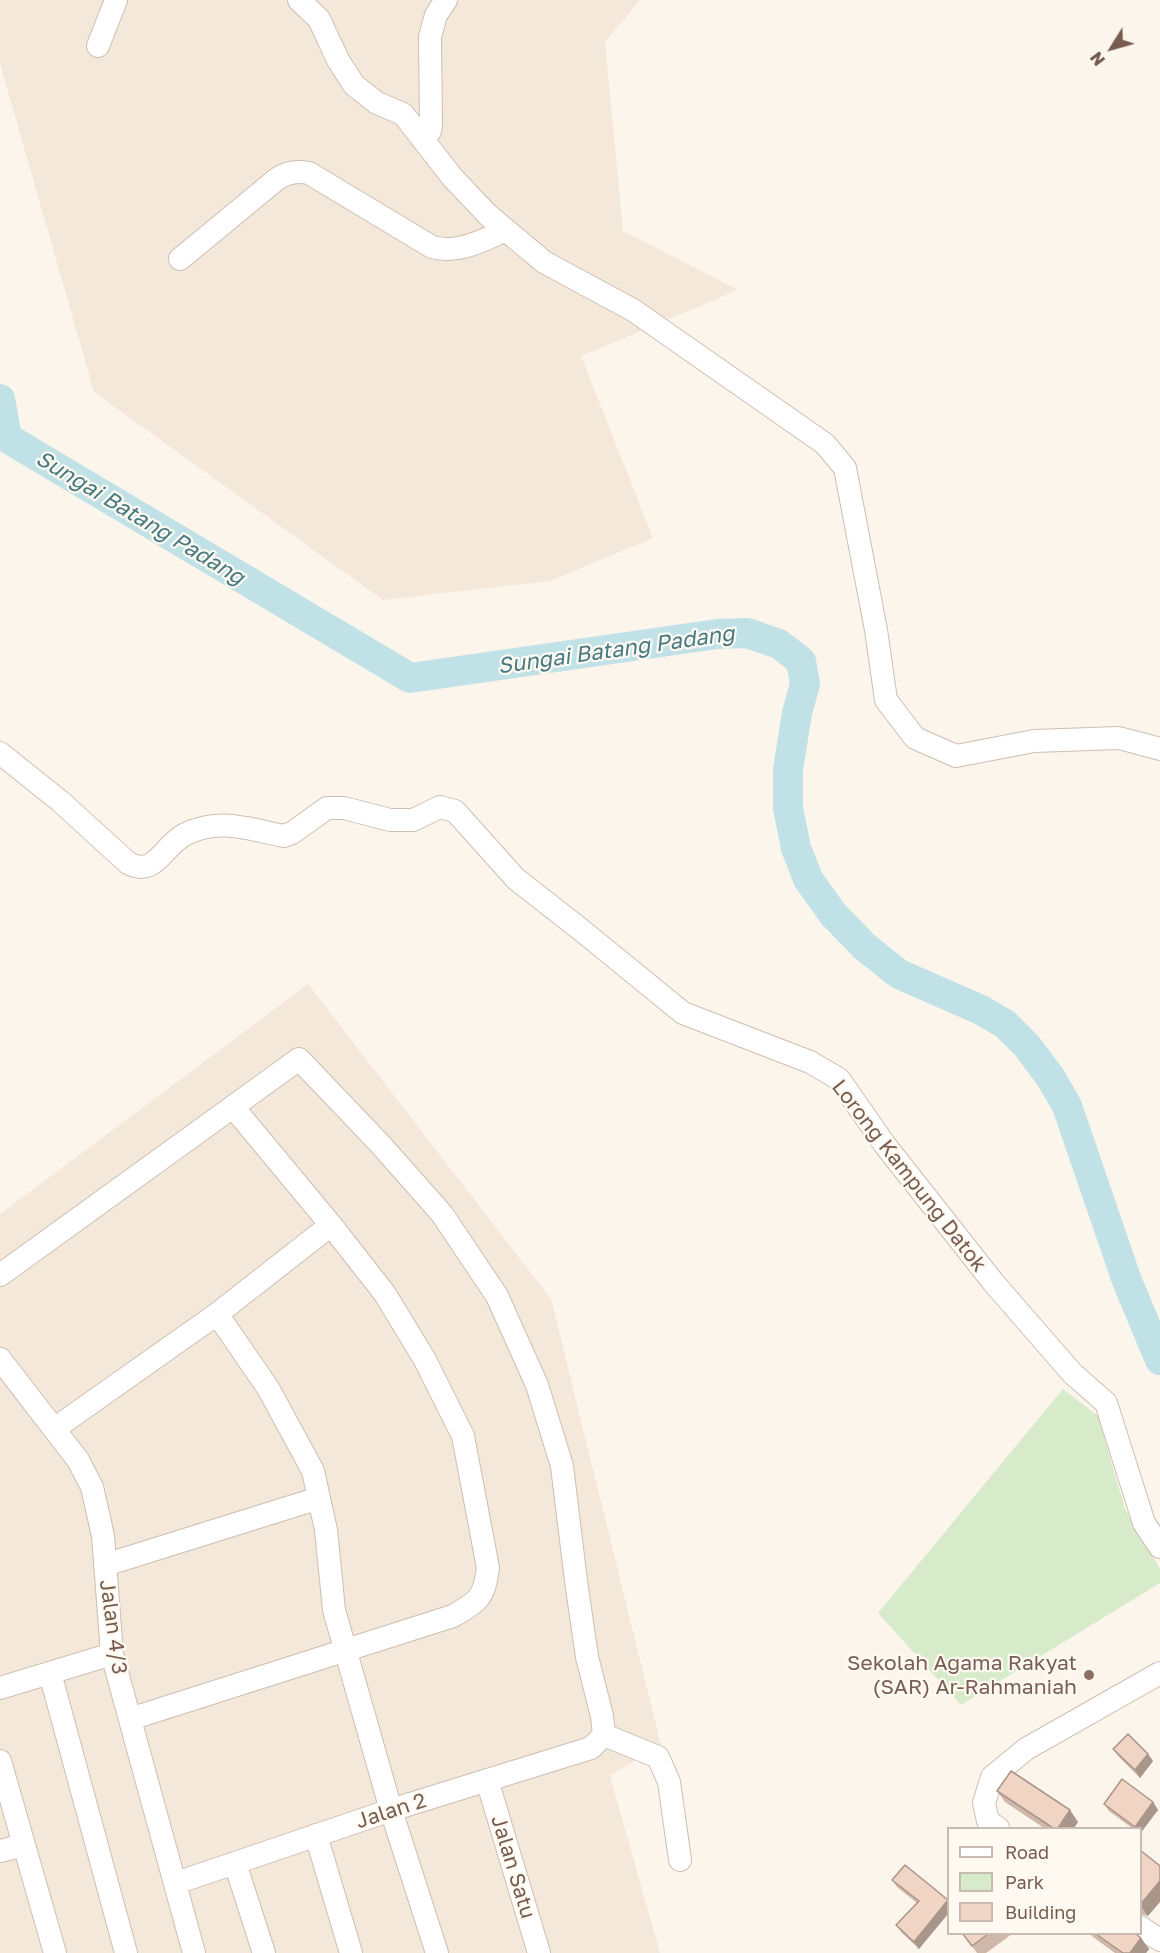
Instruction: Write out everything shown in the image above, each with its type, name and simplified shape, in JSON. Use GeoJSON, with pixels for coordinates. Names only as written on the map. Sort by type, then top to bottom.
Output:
{"type":"FeatureCollection","features":[{"type":"Feature","properties":{"kind":"street"},"geometry":{"type":"LineString","coordinates":[[98,46],[116,0]]}},
{"type":"Feature","properties":{"kind":"street"},"geometry":{"type":"LineString","coordinates":[[299,0],[319,19],[354,85],[377,103],[403,114],[488,216],[544,262],[633,310],[825,444],[845,468],[876,630],[886,700],[915,738],[956,756],[1034,741],[1119,738],[1160,749]]}},
{"type":"Feature","properties":{"kind":"street"},"geometry":{"type":"LineString","coordinates":[[422,139],[430,131],[431,126],[430,37],[436,15],[446,0]]}},
{"type":"Feature","properties":{"kind":"street"},"geometry":{"type":"LineString","coordinates":[[180,259],[277,179],[287,173],[297,171],[309,173],[432,247],[445,250],[459,249],[506,230]]}},
{"type":"Feature","properties":{"kind":"street","name":"Lorong Kampung Datok"},"geometry":{"type":"LineString","coordinates":[[0,753],[60,801],[128,863],[143,868],[150,866],[175,840],[209,825],[229,825],[284,836],[292,833],[327,808],[344,808],[390,820],[413,820],[440,807],[455,811],[516,879],[683,1013],[810,1062],[839,1079],[885,1145],[993,1282],[1072,1373],[1106,1403],[1144,1523],[1160,1547]]}},
{"type":"Feature","properties":{"kind":"street"},"geometry":{"type":"LineString","coordinates":[[0,1275],[299,1059],[381,1145],[442,1214],[497,1296],[537,1385],[562,1466],[587,1657],[603,1716],[604,1735],[658,1756],[669,1782],[680,1860]]}},
{"type":"Feature","properties":{"kind":"street"},"geometry":{"type":"LineString","coordinates":[[130,1719],[345,1648],[453,1616],[474,1604],[485,1589],[488,1568],[463,1436],[424,1360],[385,1294],[233,1107]]}},
{"type":"Feature","properties":{"kind":"street"},"geometry":{"type":"LineString","coordinates":[[54,1430],[217,1314],[331,1225]]}},
{"type":"Feature","properties":{"kind":"street"},"geometry":{"type":"LineString","coordinates":[[217,1314],[268,1388],[313,1471],[326,1530],[334,1610],[392,1810],[437,1953]]}},
{"type":"Feature","properties":{"kind":"street","name":"Jalan 4/3"},"geometry":{"type":"LineString","coordinates":[[0,1359],[78,1460],[92,1487],[103,1536],[112,1654],[194,1953]]}},
{"type":"Feature","properties":{"kind":"street"},"geometry":{"type":"LineString","coordinates":[[105,1565],[319,1498]]}},
{"type":"Feature","properties":{"kind":"street"},"geometry":{"type":"LineString","coordinates":[[0,1688],[112,1654]]}},
{"type":"Feature","properties":{"kind":"street"},"geometry":{"type":"LineString","coordinates":[[50,1673],[126,1953]]}},
{"type":"Feature","properties":{"kind":"street"},"geometry":{"type":"LineString","coordinates":[[993,1825],[984,1803],[992,1776],[1026,1749],[1160,1673]]}},
{"type":"Feature","properties":{"kind":"street","name":"Jalan 2"},"geometry":{"type":"LineString","coordinates":[[176,1883],[392,1810],[591,1748],[604,1735]]}},
{"type":"Feature","properties":{"kind":"street"},"geometry":{"type":"LineString","coordinates":[[0,1761],[55,1953]]}},
{"type":"Feature","properties":{"kind":"street","name":"Jalan Satu"},"geometry":{"type":"LineString","coordinates":[[487,1780],[539,1953]]}},
{"type":"Feature","properties":{"kind":"street"},"geometry":{"type":"LineString","coordinates":[[316,1835],[351,1953]]}},
{"type":"Feature","properties":{"kind":"street"},"geometry":{"type":"LineString","coordinates":[[0,1851],[24,1845]]}},
{"type":"Feature","properties":{"kind":"street"},"geometry":{"type":"LineString","coordinates":[[236,1863],[264,1953]]}},
{"type":"Feature","properties":{"kind":"street"},"geometry":{"type":"LineString","coordinates":[[1142,1928],[1160,1940]]}},
{"type":"Feature","properties":{"kind":"shaded area"},"geometry":{"type":"Polygon","coordinates":[[[0,0],[640,0],[605,42],[623,231],[738,290],[581,356],[653,538],[550,581],[383,600],[94,392],[0,64],[0,0]]]}},
{"type":"Feature","properties":{"kind":"shaded area"},"geometry":{"type":"Polygon","coordinates":[[[308,984],[551,1299],[661,1745],[610,1776],[660,1953],[0,1953],[0,1214],[308,984]]]}},
{"type":"Feature","properties":{"kind":"green space"},"geometry":{"type":"Polygon","coordinates":[[[1063,1389],[1098,1416],[1125,1509],[1160,1569],[1160,1583],[961,1705],[878,1613],[1063,1389]]]}},
{"type":"Feature","properties":{"kind":"building"},"geometry":{"type":"Polygon","coordinates":[[[1128,1734],[1148,1754],[1135,1770],[1113,1749],[1128,1734]]]}},
{"type":"Feature","properties":{"kind":"building"},"geometry":{"type":"Polygon","coordinates":[[[1011,1771],[1070,1810],[1059,1827],[1051,1827],[997,1791],[1011,1771]]]}},
{"type":"Feature","properties":{"kind":"building"},"geometry":{"type":"Polygon","coordinates":[[[1122,1779],[1153,1802],[1135,1827],[1104,1804],[1122,1779]]]}},
{"type":"Feature","properties":{"kind":"building"},"geometry":{"type":"Polygon","coordinates":[[[1142,1852],[1160,1866],[1160,1881],[1142,1903],[1142,1852]]]}},
{"type":"Feature","properties":{"kind":"building"},"geometry":{"type":"Polygon","coordinates":[[[905,1865],[947,1899],[914,1942],[896,1925],[919,1901],[892,1880],[905,1865]]]}},
{"type":"Feature","properties":{"kind":"building"},"geometry":{"type":"Polygon","coordinates":[[[964,1935],[987,1935],[972,1946],[964,1935]]]}},
{"type":"Feature","properties":{"kind":"building"},"geometry":{"type":"Polygon","coordinates":[[[1097,1935],[1137,1935],[1141,1938],[1130,1953],[1123,1953],[1097,1935]]]}},
{"type":"Feature","properties":{"kind":"waterway","name":"Sungai Batang Padang"},"geometry":{"type":"LineString","coordinates":[[0,399],[7,438],[410,678],[717,634],[747,633],[779,644],[801,661],[805,684],[797,713],[788,770],[788,808],[796,848],[808,879],[833,914],[865,947],[899,974],[981,1010],[1005,1024],[1027,1046],[1051,1078],[1067,1106],[1127,1281],[1160,1360]]}},
{"type":"Feature","properties":{"kind":"place","name":"Sekolah Agama Rakyat (SAR) Ar-Rahmaniah"},"geometry":{"type":"Point","coordinates":[1089,1675]}}]}
